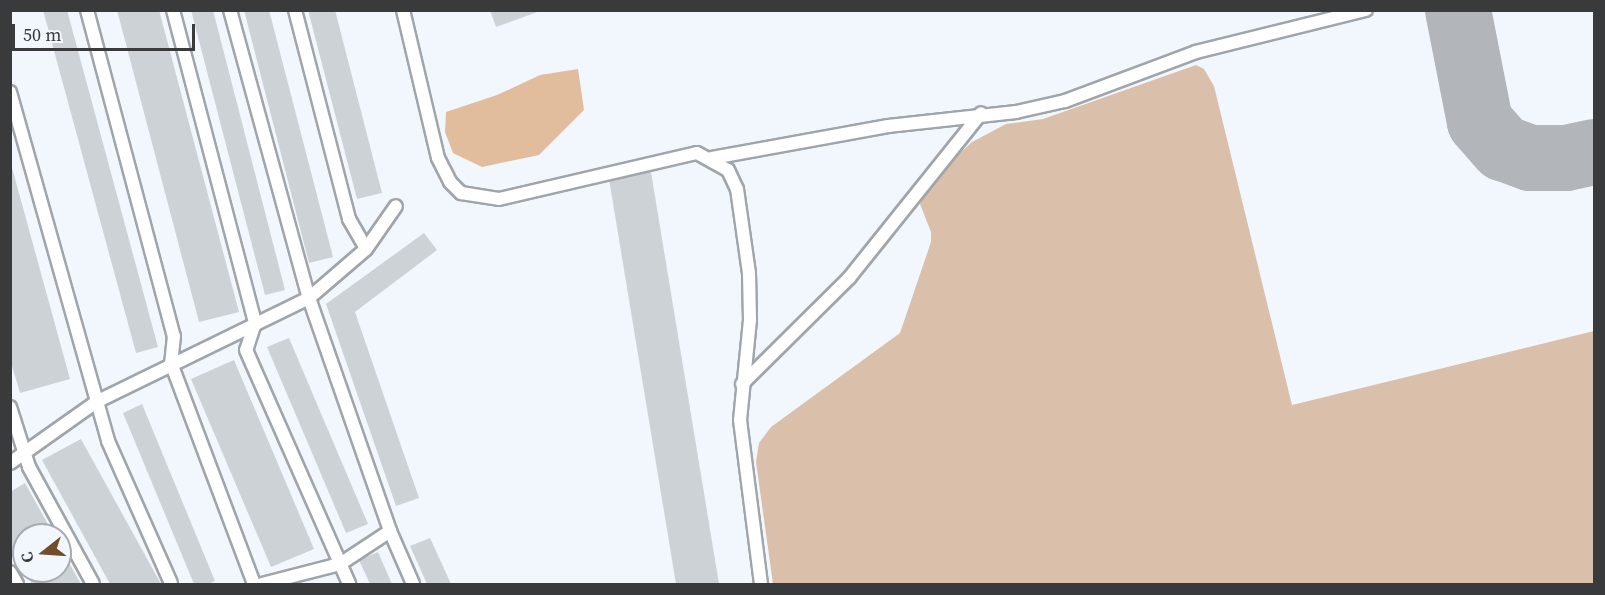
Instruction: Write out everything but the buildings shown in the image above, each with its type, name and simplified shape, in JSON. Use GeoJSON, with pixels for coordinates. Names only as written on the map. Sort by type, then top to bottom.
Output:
{"type":"FeatureCollection","features":[{"type":"Feature","properties":{"kind":"lane"},"geometry":{"type":"LineString","coordinates":[[87,10],[174,336],[171,363],[254,585]]}},
{"type":"Feature","properties":{"kind":"lane"},"geometry":{"type":"LineString","coordinates":[[173,10],[255,323],[246,350],[349,585]]}},
{"type":"Feature","properties":{"kind":"lane"},"geometry":{"type":"LineString","coordinates":[[230,10],[309,298],[390,531],[413,585]]}},
{"type":"Feature","properties":{"kind":"lane"},"geometry":{"type":"LineString","coordinates":[[295,10],[349,219],[366,249]]}},
{"type":"Feature","properties":{"kind":"lane"},"geometry":{"type":"LineString","coordinates":[[403,10],[438,158],[450,182],[461,193],[499,199],[679,154],[697,153],[712,158],[728,170],[736,189],[749,273],[750,320],[740,420],[761,585]]}},
{"type":"Feature","properties":{"kind":"lane"},"geometry":{"type":"LineString","coordinates":[[712,158],[981,113],[1016,112],[1065,101],[1196,52],[1366,10]]}},
{"type":"Feature","properties":{"kind":"lane"},"geometry":{"type":"LineString","coordinates":[[10,92],[108,441],[171,583]]}},
{"type":"Feature","properties":{"kind":"lane"},"geometry":{"type":"LineString","coordinates":[[742,384],[849,278],[981,113]]}},
{"type":"Feature","properties":{"kind":"lane"},"geometry":{"type":"LineString","coordinates":[[10,463],[96,402],[171,363],[309,298],[366,249],[396,206]]}},
{"type":"Feature","properties":{"kind":"lane"},"geometry":{"type":"LineString","coordinates":[[10,407],[25,452],[93,585]]}},
{"type":"Feature","properties":{"kind":"lane"},"geometry":{"type":"LineString","coordinates":[[262,585],[340,564],[390,531]]}},
{"type":"Feature","properties":{"kind":"lane"},"geometry":{"type":"LineString","coordinates":[[10,572],[17,585]]}},
{"type":"Feature","properties":{"kind":"shaded area"},"geometry":{"type":"Polygon","coordinates":[[[1196,65],[1204,69],[1214,86],[1292,405],[1594,331],[1594,584],[773,584],[756,462],[759,443],[771,427],[900,333],[931,242],[931,232],[920,204],[927,184],[972,142],[1006,124],[1043,119],[1196,65]]]}},
{"type":"Feature","properties":{"kind":"shaded area"},"geometry":{"type":"Polygon","coordinates":[[[578,69],[584,110],[539,155],[482,167],[453,153],[445,132],[446,112],[497,95],[540,75],[578,69]]]}},
{"type":"Feature","properties":{"kind":"taxiway"},"geometry":{"type":"LineString","coordinates":[[1458,10],[1480,122],[1503,148],[1530,158],[1566,158],[1594,152]]}}]}
